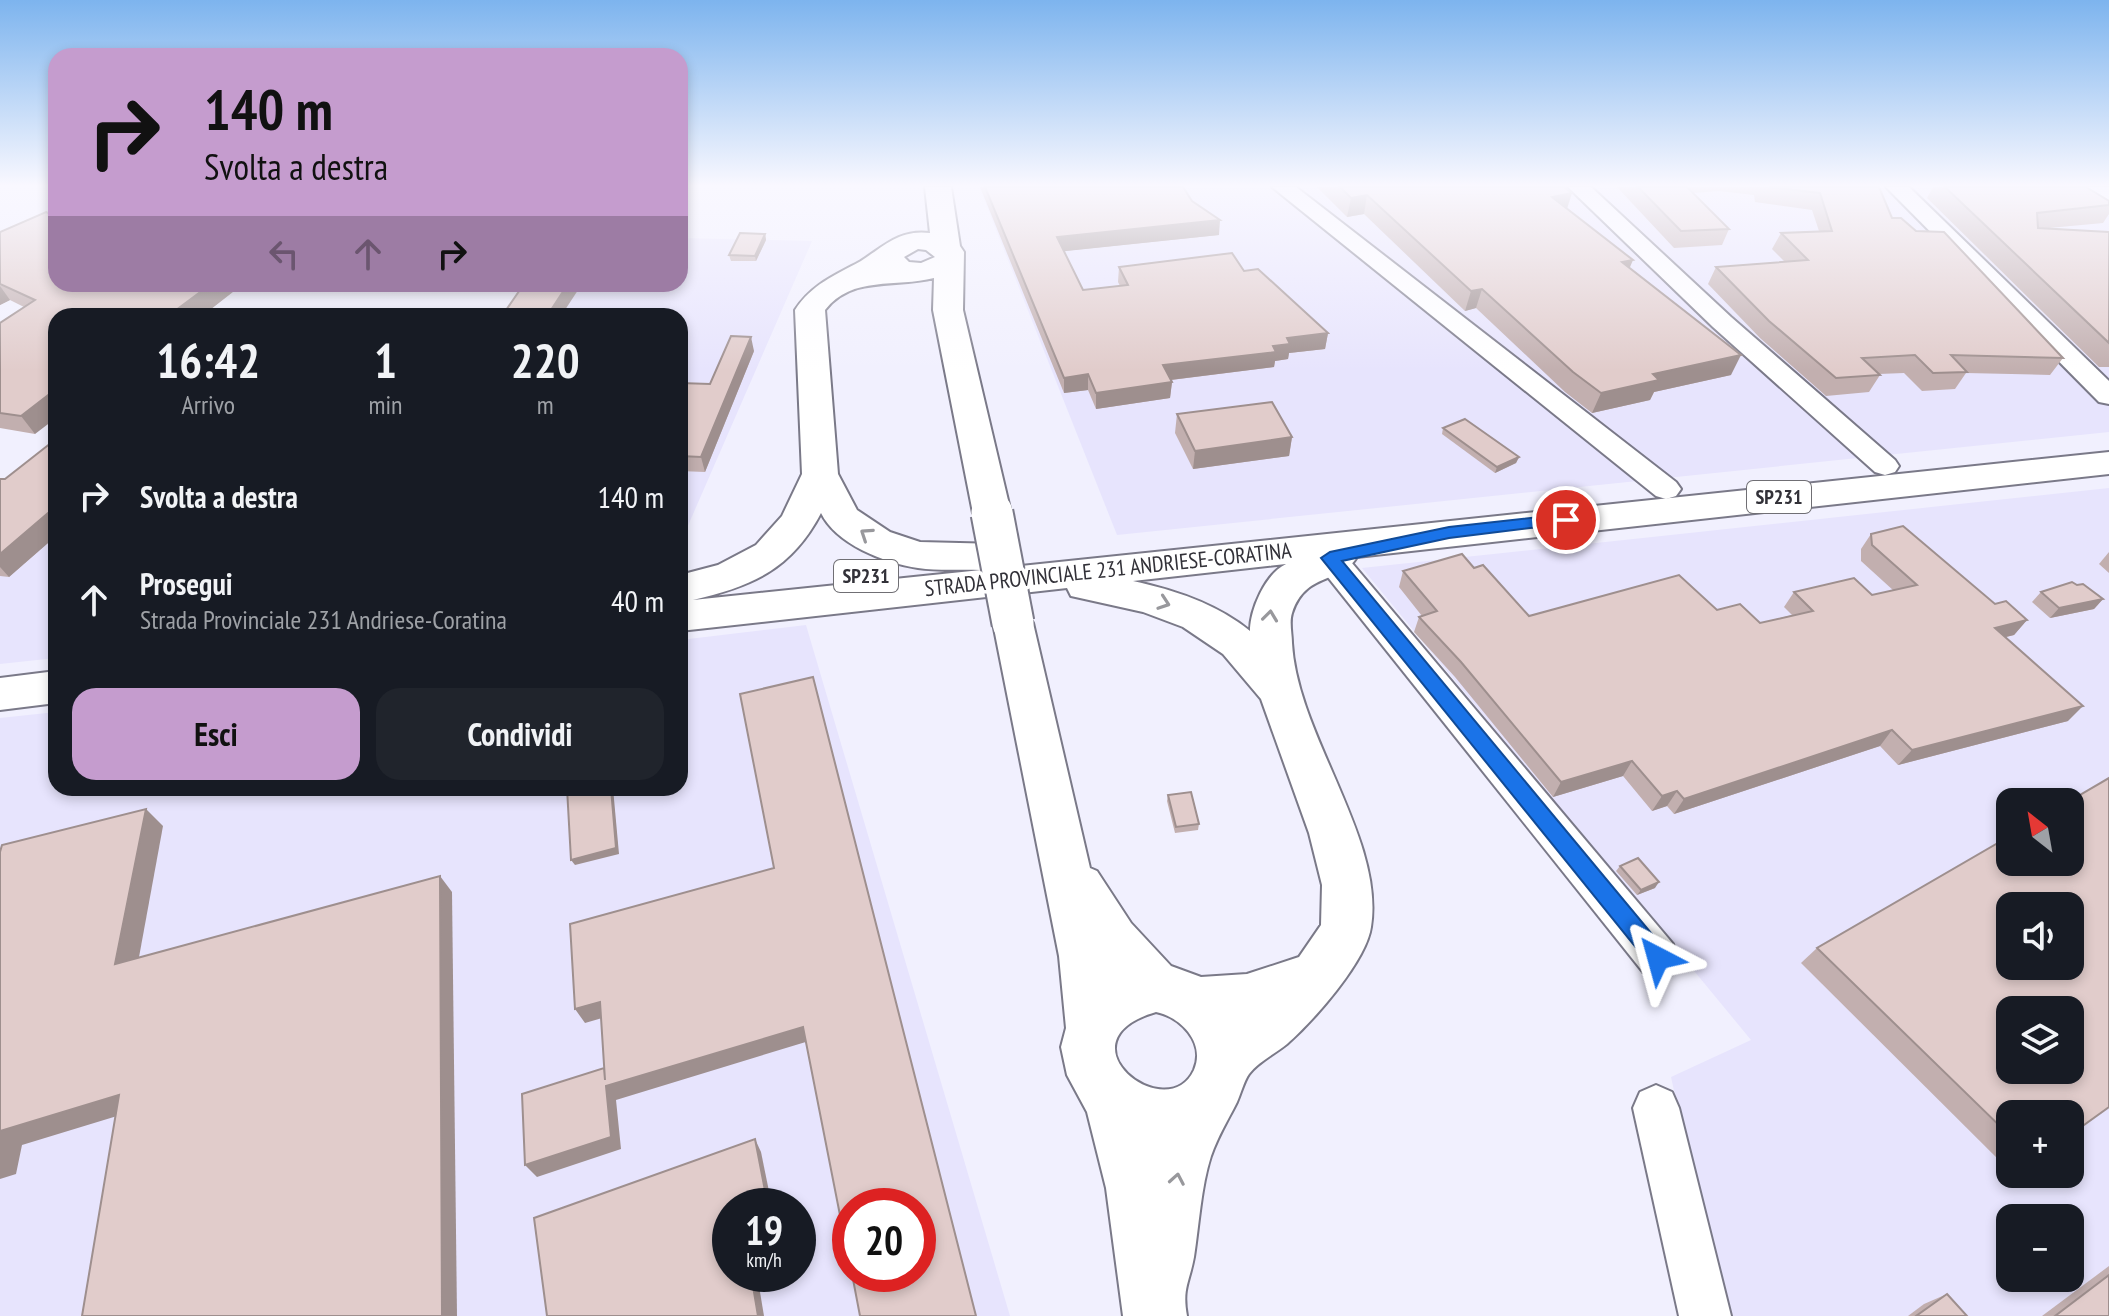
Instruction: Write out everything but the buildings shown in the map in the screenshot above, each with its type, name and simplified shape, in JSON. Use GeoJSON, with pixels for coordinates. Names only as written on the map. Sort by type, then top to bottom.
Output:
{"type":"FeatureCollection","features":[{"type":"Feature","properties":{"kind":"main road"},"geometry":{"type":"LineString","coordinates":[[921,248],[921,258],[948,310],[1066,864],[1085,956],[1092,1026],[1088,1057],[1100,1088],[1112,1101],[1130,1112],[1150,1118],[1171,1117],[1190,1110],[1319,974],[1346,928],[1348,881],[1280,693],[1267,643],[1272,603],[1290,575],[1330,558],[1449,532]]}},
{"type":"Feature","properties":{"kind":"main road"},"geometry":{"type":"LineString","coordinates":[[921,258],[923,248]]}},
{"type":"Feature","properties":{"kind":"main road"},"geometry":{"type":"LineString","coordinates":[[921,258],[843,281],[817,297],[810,310],[820,474],[842,518],[876,541],[918,555],[1042,566],[1186,610],[1232,639],[1280,693]]}},
{"type":"Feature","properties":{"kind":"main road","name":"STRADA PROVINCIALE 231 ANDRIESE-CORATINA"},"geometry":{"type":"LineString","coordinates":[[688,615],[1042,566],[1666,489],[2109,444]]}},
{"type":"Feature","properties":{"kind":"main road","name":"STRADA PROVINCIALE 231 ANDRIESE-CORATINA"},"geometry":{"type":"LineString","coordinates":[[688,595],[1449,532],[2109,463]]}},
{"type":"Feature","properties":{"kind":"main road"},"geometry":{"type":"LineString","coordinates":[[688,587],[726,580],[770,555],[794,532],[820,474]]}},
{"type":"Feature","properties":{"kind":"main road"},"geometry":{"type":"LineString","coordinates":[[0,675],[48,669]]}},
{"type":"Feature","properties":{"kind":"main road"},"geometry":{"type":"LineString","coordinates":[[0,694],[48,688]]}},
{"type":"Feature","properties":{"kind":"main road"},"geometry":{"type":"LineString","coordinates":[[1066,864],[1113,939],[1176,994],[1212,1018],[1221,1038],[1216,1080],[1181,1159],[1154,1313]]}},
{"type":"Feature","properties":{"kind":"main road"},"geometry":{"type":"LineString","coordinates":[[1092,1026],[1102,1009],[1117,996],[1135,988],[1247,999],[1319,974]]}},
{"type":"Feature","properties":{"kind":"main road"},"geometry":{"type":"LineString","coordinates":[[1112,1101],[1136,1188],[1154,1313]]}},
{"type":"Feature","properties":{"kind":"street"},"geometry":{"type":"LineString","coordinates":[[1361,248],[1666,489]]}},
{"type":"Feature","properties":{"kind":"street"},"geometry":{"type":"LineString","coordinates":[[1644,248],[1885,466]]}},
{"type":"Feature","properties":{"kind":"street"},"geometry":{"type":"LineString","coordinates":[[1959,248],[2109,396]]}},
{"type":"Feature","properties":{"kind":"street"},"geometry":{"type":"LineString","coordinates":[[1330,558],[1658,958]]}},
{"type":"Feature","properties":{"kind":"street"},"geometry":{"type":"LineString","coordinates":[[1656,1108],[1705,1316]]}},
{"type":"Feature","properties":{"kind":"shaded area"},"geometry":{"type":"Polygon","coordinates":[[[688,248],[809,248],[688,526],[688,308],[530,308],[539,292],[688,292],[688,248]]]}},
{"type":"Feature","properties":{"kind":"shaded area"},"geometry":{"type":"Polygon","coordinates":[[[1003,248],[2109,248],[2109,432],[1117,535],[1003,248]]]}},
{"type":"Feature","properties":{"kind":"shaded area"},"geometry":{"type":"Polygon","coordinates":[[[48,464],[48,659],[0,664],[0,484],[48,464]]]}},
{"type":"Feature","properties":{"kind":"shaded area"},"geometry":{"type":"Polygon","coordinates":[[[2109,488],[2109,1316],[1728,1316],[1715,1277],[1671,1077],[1751,1040],[1362,568],[2109,488]]]}},
{"type":"Feature","properties":{"kind":"shaded area"},"geometry":{"type":"Polygon","coordinates":[[[806,625],[1010,1316],[0,1316],[0,718],[48,713],[48,796],[688,796],[688,639],[806,625]]]}},
{"type":"Feature","properties":{"kind":"route"},"geometry":{"type":"LineString","coordinates":[[1566,520],[1449,532],[1330,558],[1658,958]]}}]}
